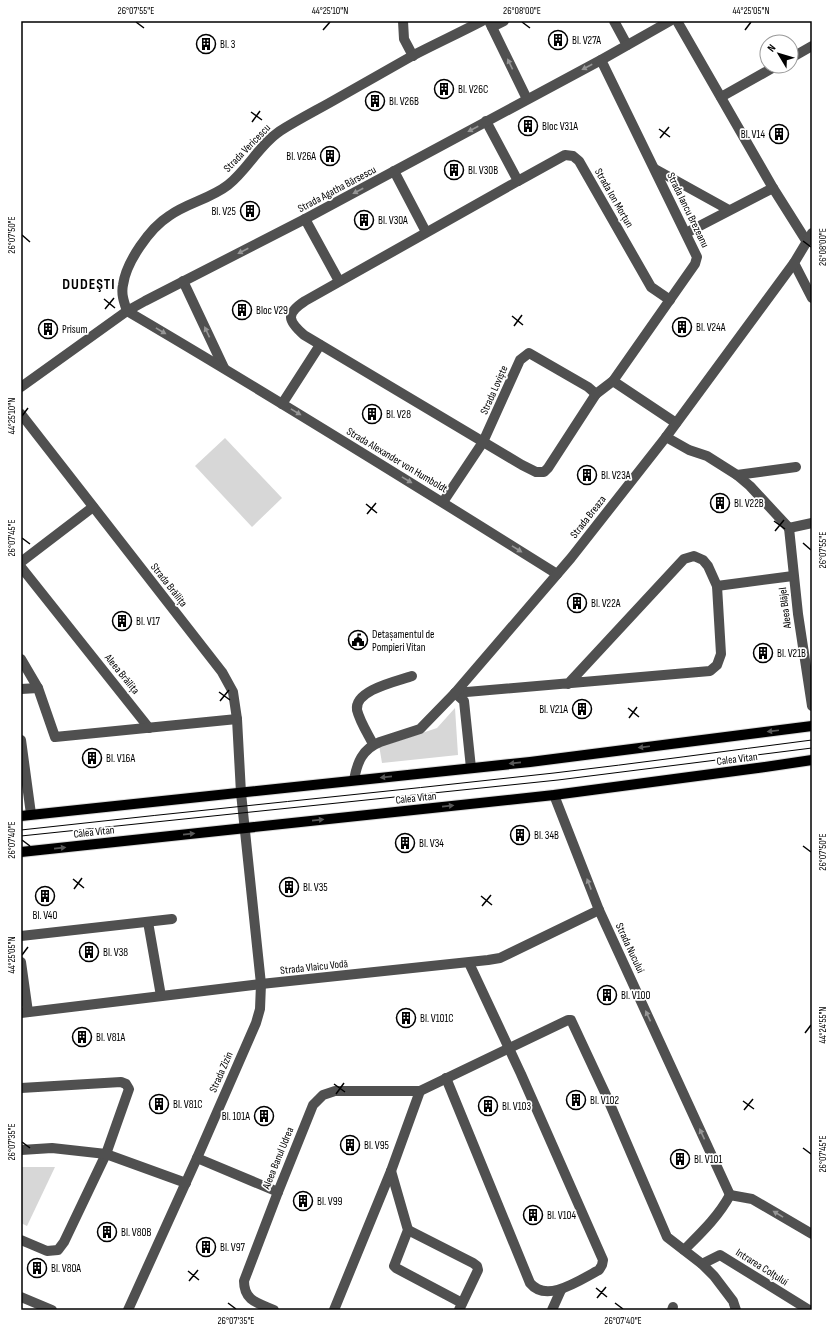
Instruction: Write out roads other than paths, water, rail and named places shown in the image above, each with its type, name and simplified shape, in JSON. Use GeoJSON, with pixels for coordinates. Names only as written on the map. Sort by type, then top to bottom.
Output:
{"type":"FeatureCollection","features":[{"type":"Feature","properties":{"kind":"main road","name":"Calea Vitan"},"geometry":{"type":"LineString","coordinates":[[26,815],[530,762],[812,726]]}},
{"type":"Feature","properties":{"kind":"main road","name":"Calea Vitan"},"geometry":{"type":"LineString","coordinates":[[21,852],[554,795],[812,760]]}},
{"type":"Feature","properties":{"kind":"street"},"geometry":{"type":"LineString","coordinates":[[403,21],[404,39],[413,56]]}},
{"type":"Feature","properties":{"kind":"street","name":"Strada Vericescu"},"geometry":{"type":"LineString","coordinates":[[127,311],[122,297],[122,285],[126,272],[139,249],[159,223],[179,210],[214,194],[228,185],[257,152],[280,131],[413,56],[482,21]]}},
{"type":"Feature","properties":{"kind":"street"},"geometry":{"type":"LineString","coordinates":[[504,21],[491,24],[527,99]]}},
{"type":"Feature","properties":{"kind":"street"},"geometry":{"type":"LineString","coordinates":[[614,21],[627,45]]}},
{"type":"Feature","properties":{"kind":"street","name":"Strada Agatha Bârsescu"},"geometry":{"type":"LineString","coordinates":[[21,387],[127,311],[305,219],[601,60],[670,21]]}},
{"type":"Feature","properties":{"kind":"street"},"geometry":{"type":"LineString","coordinates":[[677,21],[773,188],[810,238]]}},
{"type":"Feature","properties":{"kind":"street"},"geometry":{"type":"LineString","coordinates":[[799,53],[812,46]]}},
{"type":"Feature","properties":{"kind":"street","name":"Strada Iancu Brezeanu"},"geometry":{"type":"LineString","coordinates":[[601,60],[655,168],[697,257],[695,264],[613,381]]}},
{"type":"Feature","properties":{"kind":"street"},"geometry":{"type":"LineString","coordinates":[[721,97],[762,74]]}},
{"type":"Feature","properties":{"kind":"street"},"geometry":{"type":"LineString","coordinates":[[486,121],[518,181],[339,281],[295,308],[291,313],[291,319],[296,328],[320,345],[536,472],[544,472],[596,394],[613,381],[676,423]]}},
{"type":"Feature","properties":{"kind":"street","name":"Strada Ion Morțun"},"geometry":{"type":"LineString","coordinates":[[518,181],[565,155],[573,156],[579,161],[651,287],[670,300]]}},
{"type":"Feature","properties":{"kind":"street"},"geometry":{"type":"LineString","coordinates":[[655,168],[729,210]]}},
{"type":"Feature","properties":{"kind":"street"},"geometry":{"type":"LineString","coordinates":[[394,171],[426,232]]}},
{"type":"Feature","properties":{"kind":"street"},"geometry":{"type":"LineString","coordinates":[[686,233],[773,188]]}},
{"type":"Feature","properties":{"kind":"street"},"geometry":{"type":"LineString","coordinates":[[305,219],[339,281]]}},
{"type":"Feature","properties":{"kind":"street","name":"Strada Breaza"},"geometry":{"type":"LineString","coordinates":[[354,780],[356,765],[367,749],[374,744],[420,729],[455,693],[557,574],[666,437],[794,263],[810,238]]}},
{"type":"Feature","properties":{"kind":"street"},"geometry":{"type":"LineString","coordinates":[[794,263],[812,298]]}},
{"type":"Feature","properties":{"kind":"street"},"geometry":{"type":"LineString","coordinates":[[184,281],[224,368]]}},
{"type":"Feature","properties":{"kind":"street","name":"Strada Alexander von Humboldt"},"geometry":{"type":"LineString","coordinates":[[127,311],[224,368],[443,502],[557,574]]}},
{"type":"Feature","properties":{"kind":"street"},"geometry":{"type":"LineString","coordinates":[[282,404],[320,345]]}},
{"type":"Feature","properties":{"kind":"street","name":"Strada Loviște"},"geometry":{"type":"LineString","coordinates":[[443,502],[483,442],[520,360],[529,353],[588,387],[596,394]]}},
{"type":"Feature","properties":{"kind":"street","name":"Strada Brăilița"},"geometry":{"type":"LineString","coordinates":[[21,414],[225,677],[233,692],[237,719],[241,792],[245,828]]}},
{"type":"Feature","properties":{"kind":"street"},"geometry":{"type":"LineString","coordinates":[[666,437],[689,450],[707,456],[738,475],[789,528],[812,523]]}},
{"type":"Feature","properties":{"kind":"street"},"geometry":{"type":"LineString","coordinates":[[738,475],[796,467]]}},
{"type":"Feature","properties":{"kind":"street"},"geometry":{"type":"LineString","coordinates":[[21,562],[93,507]]}},
{"type":"Feature","properties":{"kind":"street","name":"Aleea Blăjel"},"geometry":{"type":"LineString","coordinates":[[789,528],[801,641],[812,706]]}},
{"type":"Feature","properties":{"kind":"street"},"geometry":{"type":"LineString","coordinates":[[455,693],[568,684],[710,671],[717,665],[722,654],[717,586],[708,566],[703,560],[694,556],[684,559],[568,684]]}},
{"type":"Feature","properties":{"kind":"street","name":"Aleea Brăilița"},"geometry":{"type":"LineString","coordinates":[[21,567],[149,728]]}},
{"type":"Feature","properties":{"kind":"street"},"geometry":{"type":"LineString","coordinates":[[717,586],[794,576]]}},
{"type":"Feature","properties":{"kind":"street"},"geometry":{"type":"LineString","coordinates":[[21,659],[38,688],[55,737],[237,719]]}},
{"type":"Feature","properties":{"kind":"street"},"geometry":{"type":"LineString","coordinates":[[374,744],[361,720],[357,709],[358,702],[363,695],[374,689],[412,676]]}},
{"type":"Feature","properties":{"kind":"street"},"geometry":{"type":"LineString","coordinates":[[21,689],[38,688]]}},
{"type":"Feature","properties":{"kind":"street"},"geometry":{"type":"LineString","coordinates":[[455,693],[464,701],[471,768]]}},
{"type":"Feature","properties":{"kind":"street"},"geometry":{"type":"LineString","coordinates":[[21,740],[26,815]]}},
{"type":"Feature","properties":{"kind":"street","name":"Strada Nucului"},"geometry":{"type":"LineString","coordinates":[[554,795],[599,910],[730,1195]]}},
{"type":"Feature","properties":{"kind":"street","name":"Strada Zizin"},"geometry":{"type":"LineString","coordinates":[[128,1310],[197,1158],[256,1023],[260,1009],[262,996],[245,828]]}},
{"type":"Feature","properties":{"kind":"street","name":"Strada Vlaicu Vodă"},"geometry":{"type":"LineString","coordinates":[[25,1013],[261,984],[469,963],[500,958],[599,910]]}},
{"type":"Feature","properties":{"kind":"street"},"geometry":{"type":"LineString","coordinates":[[21,936],[172,919]]}},
{"type":"Feature","properties":{"kind":"street"},"geometry":{"type":"LineString","coordinates":[[148,922],[161,996]]}},
{"type":"Feature","properties":{"kind":"street"},"geometry":{"type":"LineString","coordinates":[[21,962],[25,1013]]}},
{"type":"Feature","properties":{"kind":"street"},"geometry":{"type":"LineString","coordinates":[[446,1078],[530,1283],[534,1288],[541,1290],[560,1290],[599,1270],[603,1260],[509,1048],[469,963]]}},
{"type":"Feature","properties":{"kind":"street","name":"Aleea Banul Udrea"},"geometry":{"type":"LineString","coordinates":[[274,1310],[248,1297],[244,1290],[244,1281],[313,1105],[323,1094],[335,1091],[420,1091],[568,1020],[573,1022],[667,1237],[684,1250]]}},
{"type":"Feature","properties":{"kind":"street"},"geometry":{"type":"LineString","coordinates":[[21,1088],[121,1082],[126,1084],[129,1089],[106,1154],[64,1242],[58,1250],[47,1251],[21,1240]]}},
{"type":"Feature","properties":{"kind":"street"},"geometry":{"type":"LineString","coordinates":[[334,1310],[391,1171],[420,1091]]}},
{"type":"Feature","properties":{"kind":"street"},"geometry":{"type":"LineString","coordinates":[[21,1150],[52,1148],[106,1154],[186,1183]]}},
{"type":"Feature","properties":{"kind":"street"},"geometry":{"type":"LineString","coordinates":[[197,1158],[278,1192]]}},
{"type":"Feature","properties":{"kind":"street"},"geometry":{"type":"LineString","coordinates":[[391,1171],[408,1230],[394,1266],[461,1307],[478,1270],[476,1266],[473,1263],[408,1230]]}},
{"type":"Feature","properties":{"kind":"street"},"geometry":{"type":"LineString","coordinates":[[736,1310],[733,1301],[723,1287],[702,1264],[684,1250],[720,1212],[730,1195],[752,1199],[812,1234]]}},
{"type":"Feature","properties":{"kind":"street","name":"Intrarea Colțului"},"geometry":{"type":"LineString","coordinates":[[702,1264],[720,1255],[809,1310]]}},
{"type":"Feature","properties":{"kind":"street"},"geometry":{"type":"LineString","coordinates":[[552,1310],[560,1290]]}},
{"type":"Feature","properties":{"kind":"street"},"geometry":{"type":"LineString","coordinates":[[21,1297],[52,1310]]}},
{"type":"Feature","properties":{"kind":"tram line"},"geometry":{"type":"LineString","coordinates":[[21,830],[554,773],[812,740]]}},
{"type":"Feature","properties":{"kind":"tram line"},"geometry":{"type":"LineString","coordinates":[[21,836],[558,780],[812,748]]}},
{"type":"Feature","properties":{"kind":"place","name":"Bl. V27A"},"geometry":{"type":"Point","coordinates":[558,40]}},
{"type":"Feature","properties":{"kind":"place","name":"Bl. 3"},"geometry":{"type":"Point","coordinates":[206,44]}},
{"type":"Feature","properties":{"kind":"place","name":"Bl. V26C"},"geometry":{"type":"Point","coordinates":[444,89]}},
{"type":"Feature","properties":{"kind":"place","name":"Bl. V26B"},"geometry":{"type":"Point","coordinates":[375,101]}},
{"type":"Feature","properties":{"kind":"place","name":"Bloc V31A"},"geometry":{"type":"Point","coordinates":[528,126]}},
{"type":"Feature","properties":{"kind":"place","name":"Bl. V14"},"geometry":{"type":"Point","coordinates":[779,134]}},
{"type":"Feature","properties":{"kind":"place","name":"Bl. V26A"},"geometry":{"type":"Point","coordinates":[330,156]}},
{"type":"Feature","properties":{"kind":"place","name":"Bl. V30B"},"geometry":{"type":"Point","coordinates":[454,170]}},
{"type":"Feature","properties":{"kind":"place","name":"Bl. V25"},"geometry":{"type":"Point","coordinates":[250,211]}},
{"type":"Feature","properties":{"kind":"place","name":"Bl. V30A"},"geometry":{"type":"Point","coordinates":[364,220]}},
{"type":"Feature","properties":{"kind":"place","name":"Bloc V29"},"geometry":{"type":"Point","coordinates":[242,310]}},
{"type":"Feature","properties":{"kind":"place","name":"Bl. V24A"},"geometry":{"type":"Point","coordinates":[682,327]}},
{"type":"Feature","properties":{"kind":"place","name":"Prisum"},"geometry":{"type":"Point","coordinates":[48,329]}},
{"type":"Feature","properties":{"kind":"place","name":"Bl. V28"},"geometry":{"type":"Point","coordinates":[372,414]}},
{"type":"Feature","properties":{"kind":"place","name":"Bl. V23A"},"geometry":{"type":"Point","coordinates":[587,475]}},
{"type":"Feature","properties":{"kind":"place","name":"Bl. V22B"},"geometry":{"type":"Point","coordinates":[720,503]}},
{"type":"Feature","properties":{"kind":"place","name":"Bl. V22A"},"geometry":{"type":"Point","coordinates":[577,603]}},
{"type":"Feature","properties":{"kind":"place","name":"Bl. V17"},"geometry":{"type":"Point","coordinates":[122,621]}},
{"type":"Feature","properties":{"kind":"place","name":"Detașamentul de Pompieri Vitan"},"geometry":{"type":"Point","coordinates":[358,640]}},
{"type":"Feature","properties":{"kind":"place","name":"Bl. V21B"},"geometry":{"type":"Point","coordinates":[763,653]}},
{"type":"Feature","properties":{"kind":"place","name":"Bl. V21A"},"geometry":{"type":"Point","coordinates":[582,709]}},
{"type":"Feature","properties":{"kind":"place","name":"Bl. V16A"},"geometry":{"type":"Point","coordinates":[92,758]}},
{"type":"Feature","properties":{"kind":"place","name":"Bl. 34B"},"geometry":{"type":"Point","coordinates":[520,835]}},
{"type":"Feature","properties":{"kind":"place","name":"Bl. V34"},"geometry":{"type":"Point","coordinates":[405,843]}},
{"type":"Feature","properties":{"kind":"place","name":"Bl. V35"},"geometry":{"type":"Point","coordinates":[289,887]}},
{"type":"Feature","properties":{"kind":"place","name":"Bl. V40"},"geometry":{"type":"Point","coordinates":[45,896]}},
{"type":"Feature","properties":{"kind":"place","name":"Bl. V38"},"geometry":{"type":"Point","coordinates":[89,952]}},
{"type":"Feature","properties":{"kind":"place","name":"Bl. V100"},"geometry":{"type":"Point","coordinates":[607,995]}},
{"type":"Feature","properties":{"kind":"place","name":"Bl. V101C"},"geometry":{"type":"Point","coordinates":[406,1018]}},
{"type":"Feature","properties":{"kind":"place","name":"Bl. V81A"},"geometry":{"type":"Point","coordinates":[82,1037]}},
{"type":"Feature","properties":{"kind":"place","name":"Bl. V102"},"geometry":{"type":"Point","coordinates":[576,1100]}},
{"type":"Feature","properties":{"kind":"place","name":"Bl. V81C"},"geometry":{"type":"Point","coordinates":[159,1104]}},
{"type":"Feature","properties":{"kind":"place","name":"Bl. V103"},"geometry":{"type":"Point","coordinates":[488,1106]}},
{"type":"Feature","properties":{"kind":"place","name":"Bl. 101A"},"geometry":{"type":"Point","coordinates":[264,1116]}},
{"type":"Feature","properties":{"kind":"place","name":"Bl. V95"},"geometry":{"type":"Point","coordinates":[350,1145]}},
{"type":"Feature","properties":{"kind":"place","name":"Bl. V101"},"geometry":{"type":"Point","coordinates":[680,1159]}},
{"type":"Feature","properties":{"kind":"place","name":"Bl. V99"},"geometry":{"type":"Point","coordinates":[303,1201]}},
{"type":"Feature","properties":{"kind":"place","name":"Bl. V104"},"geometry":{"type":"Point","coordinates":[533,1215]}},
{"type":"Feature","properties":{"kind":"place","name":"Bl. V80B"},"geometry":{"type":"Point","coordinates":[107,1232]}},
{"type":"Feature","properties":{"kind":"place","name":"Bl. V97"},"geometry":{"type":"Point","coordinates":[206,1247]}},
{"type":"Feature","properties":{"kind":"place","name":"Bl. V80A"},"geometry":{"type":"Point","coordinates":[37,1268]}},
{"type":"Feature","properties":{"kind":"district","name":"DUDEŞTI"},"geometry":{"type":"Point","coordinates":[89,284]}}]}
